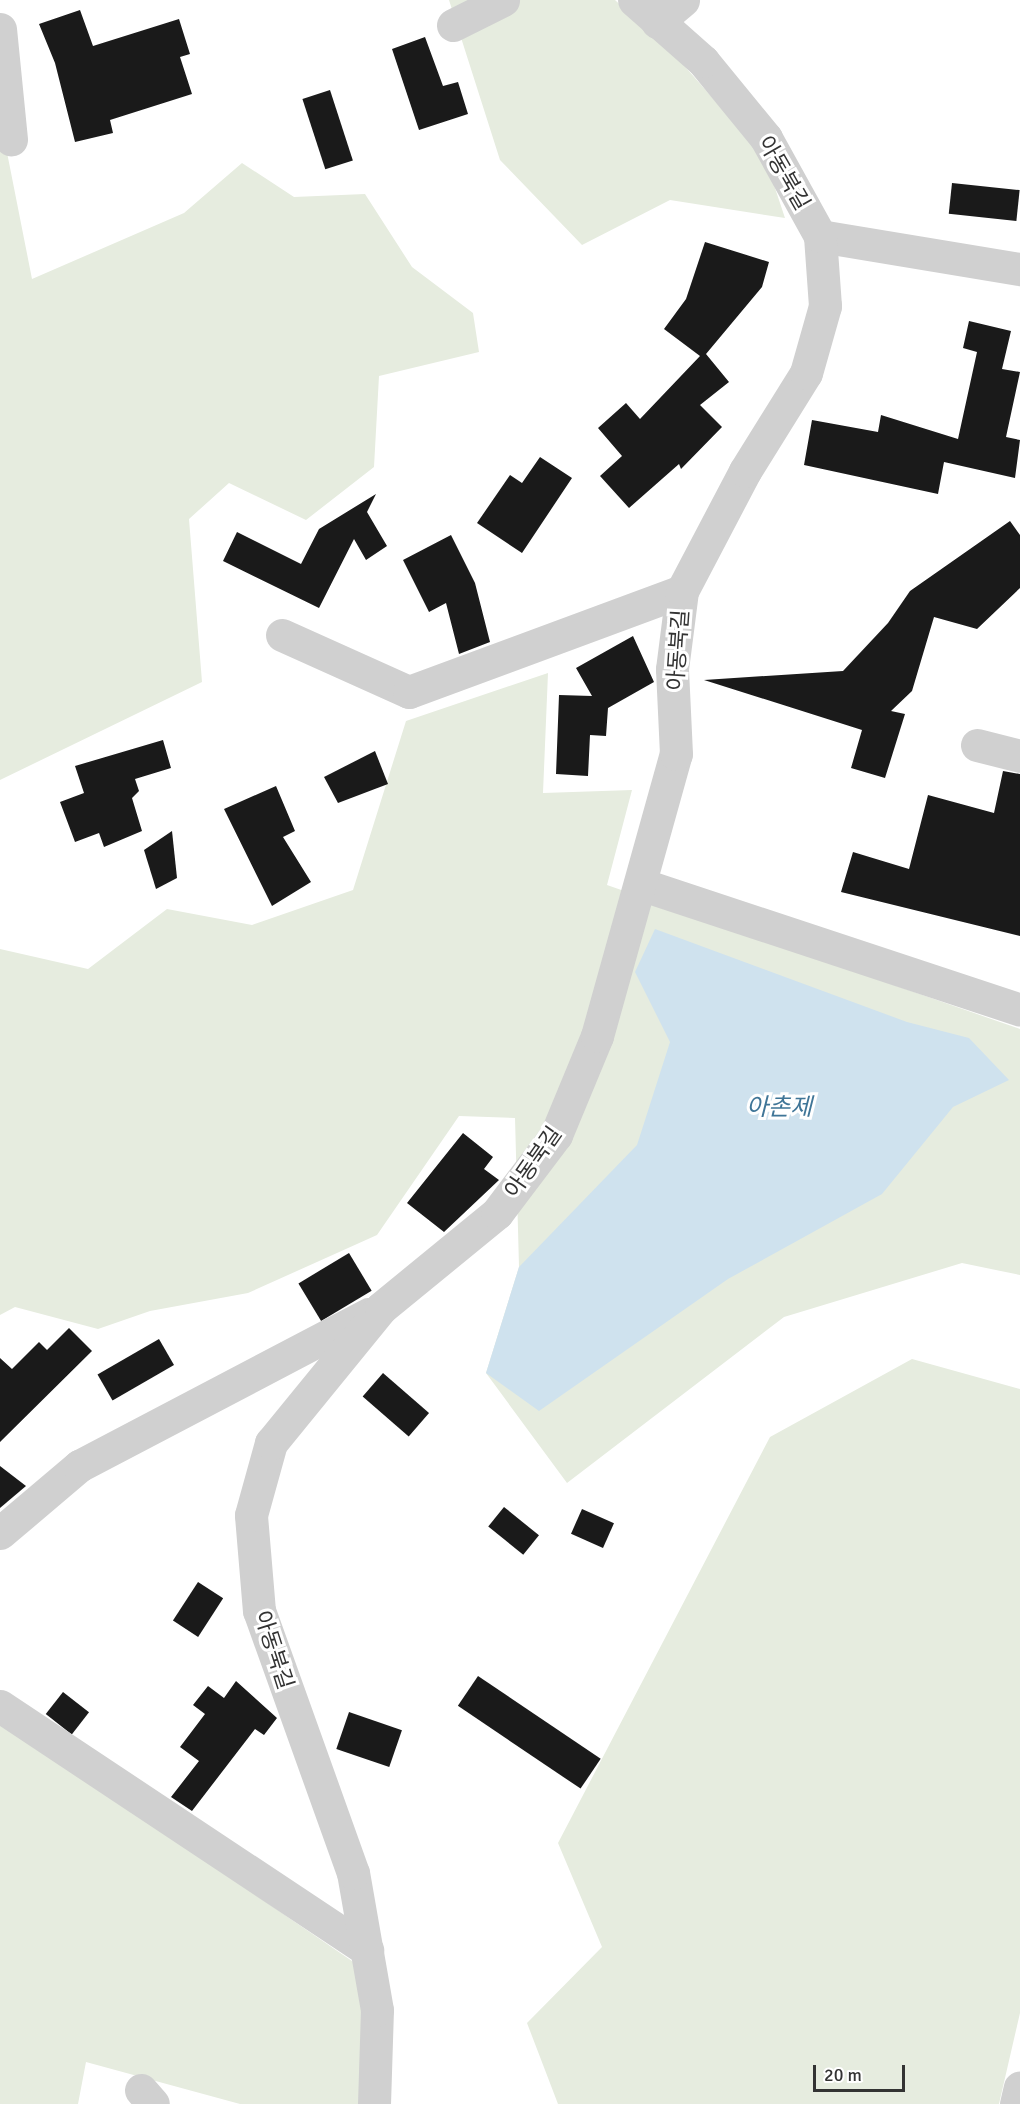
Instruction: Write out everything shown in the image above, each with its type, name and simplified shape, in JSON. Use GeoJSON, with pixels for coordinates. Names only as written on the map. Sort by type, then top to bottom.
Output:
{"type":"FeatureCollection","features":[{"type":"Feature","properties":{"kind":"street"},"geometry":{"type":"LineString","coordinates":[[453,25],[503,0]]}},
{"type":"Feature","properties":{"kind":"street"},"geometry":{"type":"LineString","coordinates":[[646,11],[683,0]]}},
{"type":"Feature","properties":{"kind":"street","name":"아동북길"},"geometry":{"type":"LineString","coordinates":[[374,2104],[377,2010],[353,1873],[259,1611],[250,1515],[271,1443],[381,1308],[497,1213],[556,1135],[597,1036],[676,754],[672,669],[682,591],[745,471],[806,373],[825,306],[820,236],[766,138],[730,90],[646,11]]}},
{"type":"Feature","properties":{"kind":"street"},"geometry":{"type":"LineString","coordinates":[[0,29],[11,139]]}},
{"type":"Feature","properties":{"kind":"street"},"geometry":{"type":"LineString","coordinates":[[820,236],[1020,269]]}},
{"type":"Feature","properties":{"kind":"street"},"geometry":{"type":"LineString","coordinates":[[282,635],[409,693],[682,591]]}},
{"type":"Feature","properties":{"kind":"street"},"geometry":{"type":"LineString","coordinates":[[977,745],[1020,756]]}},
{"type":"Feature","properties":{"kind":"street"},"geometry":{"type":"LineString","coordinates":[[640,884],[1020,1010]]}},
{"type":"Feature","properties":{"kind":"street","name":"아동북길"},"geometry":{"type":"LineString","coordinates":[[0,1533],[79,1466],[381,1308]]}},
{"type":"Feature","properties":{"kind":"street"},"geometry":{"type":"LineString","coordinates":[[0,1706],[367,1950]]}},
{"type":"Feature","properties":{"kind":"street"},"geometry":{"type":"LineString","coordinates":[[1016,2104],[1020,2087]]}},
{"type":"Feature","properties":{"kind":"shaded area"},"geometry":{"type":"Polygon","coordinates":[[[449,0],[615,0],[674,54],[765,158],[785,218],[670,200],[582,245],[500,160],[449,0]]]}},
{"type":"Feature","properties":{"kind":"shaded area"},"geometry":{"type":"Polygon","coordinates":[[[0,117],[32,279],[184,213],[242,163],[294,197],[365,194],[412,267],[473,313],[479,352],[379,376],[374,467],[306,520],[229,483],[189,519],[202,682],[0,780],[0,117]]]}},
{"type":"Feature","properties":{"kind":"shaded area"},"geometry":{"type":"Polygon","coordinates":[[[548,673],[543,793],[632,790],[607,885],[1020,1029],[1020,1275],[962,1263],[784,1317],[567,1483],[486,1373],[519,1267],[515,1118],[459,1116],[377,1235],[248,1293],[150,1311],[98,1329],[15,1307],[0,1315],[0,949],[88,969],[167,909],[252,925],[353,890],[406,721],[548,673]]]}},
{"type":"Feature","properties":{"kind":"shaded area"},"geometry":{"type":"Polygon","coordinates":[[[912,1359],[1020,1389],[1020,2013],[999,2104],[558,2104],[527,2023],[602,1947],[558,1843],[770,1437],[912,1359]]]}},
{"type":"Feature","properties":{"kind":"shaded area"},"geometry":{"type":"Polygon","coordinates":[[[0,1720],[371,1974],[362,2104],[240,2104],[86,2062],[78,2104],[0,2104],[0,1720]]]}},
{"type":"Feature","properties":{"kind":"water","name":"아촌제"},"geometry":{"type":"Polygon","coordinates":[[[655,929],[907,1022],[969,1038],[1009,1080],[953,1107],[882,1194],[728,1279],[539,1411],[486,1373],[519,1267],[637,1145],[670,1042],[635,972],[655,929]]]}},
{"type":"Feature","properties":{"kind":"building"},"geometry":{"type":"Polygon","coordinates":[[[80,10],[93,46],[179,19],[190,54],[180,57],[192,94],[110,120],[113,133],[75,142],[55,63],[39,24],[80,10]]]}},
{"type":"Feature","properties":{"kind":"building"},"geometry":{"type":"Polygon","coordinates":[[[425,37],[443,86],[458,82],[468,114],[419,130],[392,49],[425,37]]]}},
{"type":"Feature","properties":{"kind":"building"},"geometry":{"type":"Polygon","coordinates":[[[330,90],[353,160],[325,169],[302,99],[330,90]]]}},
{"type":"Feature","properties":{"kind":"building"},"geometry":{"type":"Polygon","coordinates":[[[952,183],[1020,190],[1016,221],[949,214],[952,183]]]}},
{"type":"Feature","properties":{"kind":"building"},"geometry":{"type":"Polygon","coordinates":[[[705,242],[769,262],[762,287],[706,354],[729,382],[700,405],[722,427],[681,469],[679,464],[629,508],[600,476],[622,456],[598,428],[626,403],[640,419],[700,356],[664,329],[686,299],[705,242]]]}},
{"type":"Feature","properties":{"kind":"building"},"geometry":{"type":"Polygon","coordinates":[[[969,321],[1011,331],[1002,369],[1020,372],[1006,437],[1020,440],[1015,478],[944,462],[938,494],[804,465],[812,420],[878,432],[881,415],[958,439],[977,352],[963,348],[969,321]]]}},
{"type":"Feature","properties":{"kind":"building"},"geometry":{"type":"Polygon","coordinates":[[[540,457],[572,478],[522,553],[477,523],[510,475],[522,483],[540,457]]]}},
{"type":"Feature","properties":{"kind":"building"},"geometry":{"type":"Polygon","coordinates":[[[376,494],[367,512],[387,546],[366,560],[354,539],[319,608],[223,561],[237,532],[301,564],[319,529],[376,494]]]}},
{"type":"Feature","properties":{"kind":"building"},"geometry":{"type":"Polygon","coordinates":[[[1010,521],[1020,535],[1020,588],[977,629],[934,617],[912,691],[891,711],[905,714],[885,778],[851,768],[862,730],[704,680],[843,671],[888,623],[910,591],[1010,521]]]}},
{"type":"Feature","properties":{"kind":"building"},"geometry":{"type":"Polygon","coordinates":[[[451,535],[475,583],[490,642],[459,654],[446,603],[429,612],[403,560],[451,535]]]}},
{"type":"Feature","properties":{"kind":"building"},"geometry":{"type":"Polygon","coordinates":[[[633,636],[654,682],[608,708],[606,736],[590,735],[588,776],[556,774],[559,695],[592,696],[576,668],[633,636]]]}},
{"type":"Feature","properties":{"kind":"building"},"geometry":{"type":"Polygon","coordinates":[[[163,740],[171,768],[135,779],[139,791],[132,798],[142,831],[104,847],[99,833],[75,842],[60,802],[84,793],[75,766],[163,740]]]}},
{"type":"Feature","properties":{"kind":"building"},"geometry":{"type":"Polygon","coordinates":[[[375,751],[388,784],[338,803],[324,777],[375,751]]]}},
{"type":"Feature","properties":{"kind":"building"},"geometry":{"type":"Polygon","coordinates":[[[1003,771],[1020,774],[1020,936],[841,892],[853,852],[909,869],[928,795],[994,813],[1003,771]]]}},
{"type":"Feature","properties":{"kind":"building"},"geometry":{"type":"Polygon","coordinates":[[[276,786],[295,831],[283,837],[311,882],[272,906],[224,809],[276,786]]]}},
{"type":"Feature","properties":{"kind":"building"},"geometry":{"type":"Polygon","coordinates":[[[172,831],[177,878],[156,889],[144,850],[172,831]]]}},
{"type":"Feature","properties":{"kind":"building"},"geometry":{"type":"Polygon","coordinates":[[[463,1133],[493,1157],[484,1169],[499,1180],[444,1232],[407,1203],[463,1133]]]}},
{"type":"Feature","properties":{"kind":"building"},"geometry":{"type":"Polygon","coordinates":[[[349,1253],[372,1291],[321,1321],[298,1283],[349,1253]]]}},
{"type":"Feature","properties":{"kind":"building"},"geometry":{"type":"Polygon","coordinates":[[[69,1328],[92,1351],[0,1442],[0,1358],[12,1369],[39,1342],[47,1350],[69,1328]]]}},
{"type":"Feature","properties":{"kind":"building"},"geometry":{"type":"Polygon","coordinates":[[[159,1339],[174,1365],[113,1400],[98,1374],[159,1339]]]}},
{"type":"Feature","properties":{"kind":"building"},"geometry":{"type":"Polygon","coordinates":[[[383,1373],[429,1413],[409,1436],[363,1396],[383,1373]]]}},
{"type":"Feature","properties":{"kind":"building"},"geometry":{"type":"Polygon","coordinates":[[[0,1466],[26,1486],[0,1508],[0,1466]]]}},
{"type":"Feature","properties":{"kind":"building"},"geometry":{"type":"Polygon","coordinates":[[[504,1507],[539,1535],[523,1555],[488,1526],[504,1507]]]}},
{"type":"Feature","properties":{"kind":"building"},"geometry":{"type":"Polygon","coordinates":[[[582,1509],[614,1523],[603,1548],[571,1534],[582,1509]]]}},
{"type":"Feature","properties":{"kind":"building"},"geometry":{"type":"Polygon","coordinates":[[[198,1582],[223,1598],[198,1637],[173,1621],[198,1582]]]}},
{"type":"Feature","properties":{"kind":"building"},"geometry":{"type":"Polygon","coordinates":[[[478,1676],[601,1759],[581,1789],[458,1706],[478,1676]]]}},
{"type":"Feature","properties":{"kind":"building"},"geometry":{"type":"Polygon","coordinates":[[[236,1681],[277,1718],[264,1735],[255,1729],[192,1811],[171,1797],[199,1761],[180,1747],[205,1714],[193,1705],[208,1686],[224,1698],[236,1681]]]}},
{"type":"Feature","properties":{"kind":"building"},"geometry":{"type":"Polygon","coordinates":[[[63,1692],[89,1712],[72,1734],[46,1714],[63,1692]]]}},
{"type":"Feature","properties":{"kind":"building"},"geometry":{"type":"Polygon","coordinates":[[[349,1712],[402,1730],[389,1767],[336,1749],[349,1712]]]}}]}
